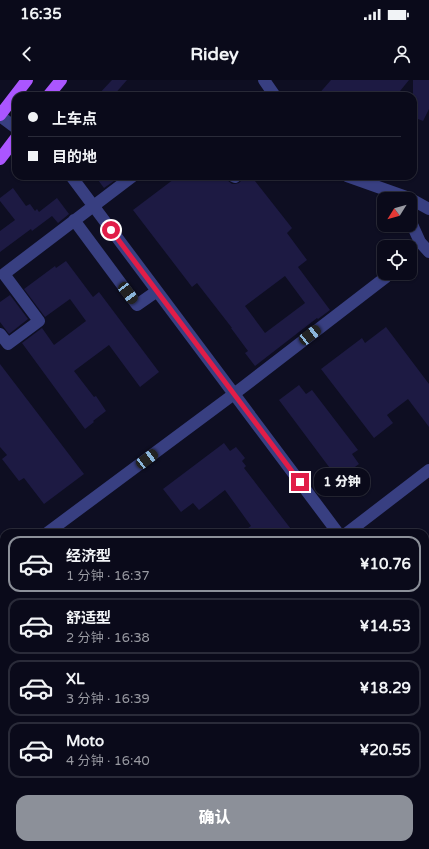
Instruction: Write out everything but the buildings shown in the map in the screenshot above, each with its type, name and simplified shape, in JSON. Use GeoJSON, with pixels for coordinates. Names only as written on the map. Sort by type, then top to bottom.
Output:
{"type":"FeatureCollection","features":[{"type":"Feature","properties":{"kind":"main road"},"geometry":{"type":"LineString","coordinates":[[18,92],[27,80]]}},
{"type":"Feature","properties":{"kind":"main road"},"geometry":{"type":"LineString","coordinates":[[51,92],[61,80]]}},
{"type":"Feature","properties":{"kind":"main road"},"geometry":{"type":"LineString","coordinates":[[0,116],[12,100]]}},
{"type":"Feature","properties":{"kind":"main road"},"geometry":{"type":"LineString","coordinates":[[0,159],[12,143]]}},
{"type":"Feature","properties":{"kind":"lane"},"geometry":{"type":"LineString","coordinates":[[264,80],[272,92]]}},
{"type":"Feature","properties":{"kind":"lane"},"geometry":{"type":"LineString","coordinates":[[0,116],[12,125]]}},
{"type":"Feature","properties":{"kind":"lane"},"geometry":{"type":"LineString","coordinates":[[74,180],[335,529]]}},
{"type":"Feature","properties":{"kind":"lane"},"geometry":{"type":"LineString","coordinates":[[0,334],[8,344],[39,321],[2,271],[128,180]]}},
{"type":"Feature","properties":{"kind":"lane"},"geometry":{"type":"LineString","coordinates":[[358,180],[392,192]]}},
{"type":"Feature","properties":{"kind":"lane"},"geometry":{"type":"LineString","coordinates":[[417,202],[429,209]]}},
{"type":"Feature","properties":{"kind":"lane"},"geometry":{"type":"LineString","coordinates":[[74,220],[138,305],[157,291]]}},
{"type":"Feature","properties":{"kind":"lane"},"geometry":{"type":"LineString","coordinates":[[415,232],[420,242],[429,252]]}},
{"type":"Feature","properties":{"kind":"lane"},"geometry":{"type":"LineString","coordinates":[[52,529],[234,394],[382,280]]}},
{"type":"Feature","properties":{"kind":"lane"},"geometry":{"type":"LineString","coordinates":[[352,529],[429,470]]}},
{"type":"Feature","properties":{"kind":"route"},"geometry":{"type":"LineString","coordinates":[[111,230],[300,482]]}}]}
